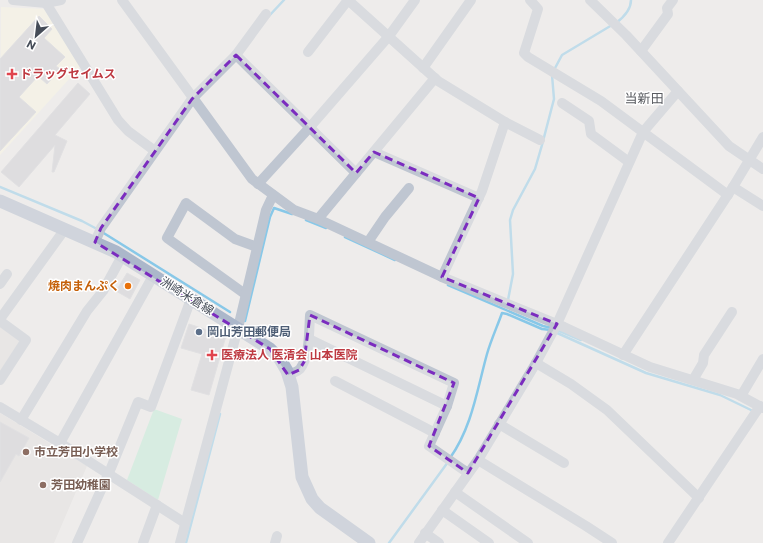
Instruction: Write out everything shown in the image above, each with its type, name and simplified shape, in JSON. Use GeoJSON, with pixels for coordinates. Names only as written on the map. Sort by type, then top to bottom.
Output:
{"type":"FeatureCollection","features":[{"type":"Feature","properties":{"kind":"main road","name":"洲崎米倉線"},"geometry":{"type":"LineString","coordinates":[[0,201],[65,229],[98,234],[122,256],[191,299],[239,323],[280,359],[292,387],[300,465],[306,488],[312,499],[320,508],[369,543]]}},
{"type":"Feature","properties":{"kind":"street"},"geometry":{"type":"LineString","coordinates":[[14,0],[46,3],[61,0]]}},
{"type":"Feature","properties":{"kind":"street"},"geometry":{"type":"LineString","coordinates":[[122,0],[192,99],[252,179],[294,210],[318,219],[442,277],[506,304],[555,328],[650,367],[741,396],[759,409],[668,543]]}},
{"type":"Feature","properties":{"kind":"street"},"geometry":{"type":"LineString","coordinates":[[258,184],[388,38],[415,0]]}},
{"type":"Feature","properties":{"kind":"street"},"geometry":{"type":"LineString","coordinates":[[423,68],[471,0]]}},
{"type":"Feature","properties":{"kind":"street"},"geometry":{"type":"LineString","coordinates":[[530,0],[538,9],[524,53],[528,57],[601,101],[643,132],[731,191],[763,206]]}},
{"type":"Feature","properties":{"kind":"street"},"geometry":{"type":"LineString","coordinates":[[590,0],[641,51],[729,146],[763,168]]}},
{"type":"Feature","properties":{"kind":"street"},"geometry":{"type":"LineString","coordinates":[[641,51],[668,14],[667,8],[673,0]]}},
{"type":"Feature","properties":{"kind":"street"},"geometry":{"type":"LineString","coordinates":[[308,52],[346,2],[423,68],[434,80],[505,124],[540,140]]}},
{"type":"Feature","properties":{"kind":"street"},"geometry":{"type":"LineString","coordinates":[[46,3],[118,120],[128,131],[155,151]]}},
{"type":"Feature","properties":{"kind":"street"},"geometry":{"type":"LineString","coordinates":[[98,234],[192,99],[236,55],[266,14]]}},
{"type":"Feature","properties":{"kind":"street"},"geometry":{"type":"LineString","coordinates":[[236,55],[356,173]]}},
{"type":"Feature","properties":{"kind":"street"},"geometry":{"type":"LineString","coordinates":[[318,219],[434,80]]}},
{"type":"Feature","properties":{"kind":"street"},"geometry":{"type":"LineString","coordinates":[[418,543],[478,460],[536,363],[555,328],[643,132],[678,91]]}},
{"type":"Feature","properties":{"kind":"street"},"geometry":{"type":"LineString","coordinates":[[562,103],[589,121],[591,134],[630,162]]}},
{"type":"Feature","properties":{"kind":"street"},"geometry":{"type":"LineString","coordinates":[[442,277],[479,198],[505,124]]}},
{"type":"Feature","properties":{"kind":"street"},"geometry":{"type":"LineString","coordinates":[[623,355],[731,191],[763,137]]}},
{"type":"Feature","properties":{"kind":"street"},"geometry":{"type":"LineString","coordinates":[[374,152],[479,198]]}},
{"type":"Feature","properties":{"kind":"street"},"geometry":{"type":"LineString","coordinates":[[368,242],[385,217],[409,188]]}},
{"type":"Feature","properties":{"kind":"street"},"geometry":{"type":"LineString","coordinates":[[180,543],[239,323],[266,210],[273,195]]}},
{"type":"Feature","properties":{"kind":"street"},"geometry":{"type":"LineString","coordinates":[[245,294],[167,238],[186,203],[235,239],[257,247]]}},
{"type":"Feature","properties":{"kind":"street"},"geometry":{"type":"LineString","coordinates":[[0,380],[26,340],[0,320],[65,229]]}},
{"type":"Feature","properties":{"kind":"street"},"geometry":{"type":"LineString","coordinates":[[21,420],[87,311],[103,291],[122,256]]}},
{"type":"Feature","properties":{"kind":"street"},"geometry":{"type":"LineString","coordinates":[[0,284],[7,274]]}},
{"type":"Feature","properties":{"kind":"street"},"geometry":{"type":"LineString","coordinates":[[60,443],[154,276]]}},
{"type":"Feature","properties":{"kind":"street"},"geometry":{"type":"LineString","coordinates":[[77,543],[138,402],[151,407],[191,299]]}},
{"type":"Feature","properties":{"kind":"street"},"geometry":{"type":"LineString","coordinates":[[693,380],[703,363],[704,355],[732,312]]}},
{"type":"Feature","properties":{"kind":"street"},"geometry":{"type":"LineString","coordinates":[[288,375],[299,370],[304,362],[309,338],[310,315],[454,383],[447,406],[429,446],[468,473]]}},
{"type":"Feature","properties":{"kind":"street"},"geometry":{"type":"LineString","coordinates":[[309,338],[447,406]]}},
{"type":"Feature","properties":{"kind":"street"},"geometry":{"type":"LineString","coordinates":[[741,396],[763,359]]}},
{"type":"Feature","properties":{"kind":"street"},"geometry":{"type":"LineString","coordinates":[[536,363],[571,384],[607,410],[699,498]]}},
{"type":"Feature","properties":{"kind":"street"},"geometry":{"type":"LineString","coordinates":[[335,381],[435,433]]}},
{"type":"Feature","properties":{"kind":"street"},"geometry":{"type":"LineString","coordinates":[[0,407],[60,443],[185,523]]}},
{"type":"Feature","properties":{"kind":"street"},"geometry":{"type":"LineString","coordinates":[[499,424],[564,463]]}},
{"type":"Feature","properties":{"kind":"street"},"geometry":{"type":"LineString","coordinates":[[478,460],[612,543]]}},
{"type":"Feature","properties":{"kind":"street"},"geometry":{"type":"LineString","coordinates":[[455,492],[528,543]]}},
{"type":"Feature","properties":{"kind":"street"},"geometry":{"type":"LineString","coordinates":[[143,543],[157,505]]}},
{"type":"Feature","properties":{"kind":"street"},"geometry":{"type":"LineString","coordinates":[[442,510],[488,543]]}},
{"type":"Feature","properties":{"kind":"street"},"geometry":{"type":"LineString","coordinates":[[425,533],[439,543]]}},
{"type":"Feature","properties":{"kind":"highlighted area"},"geometry":{"type":"Polygon","coordinates":[[[236,55],[356,173],[374,152],[479,198],[442,277],[557,324],[468,473],[429,446],[454,383],[310,315],[304,362],[299,370],[288,375],[270,349],[95,242],[101,228],[192,99],[236,55]]]}},
{"type":"Feature","properties":{"kind":"shaded area"},"geometry":{"type":"Polygon","coordinates":[[[1,7],[45,9],[80,67],[0,155],[1,7]]]}},
{"type":"Feature","properties":{"kind":"shaded area"},"geometry":{"type":"Polygon","coordinates":[[[0,326],[23,341],[0,376],[0,326]]]}},
{"type":"Feature","properties":{"kind":"shaded area","name":"芳田幼稚園"},"geometry":{"type":"Polygon","coordinates":[[[0,413],[87,466],[54,543],[0,543],[0,413]]]}},
{"type":"Feature","properties":{"kind":"green space"},"geometry":{"type":"Polygon","coordinates":[[[154,409],[182,419],[158,500],[127,480],[154,409]]]}},
{"type":"Feature","properties":{"kind":"building"},"geometry":{"type":"Polygon","coordinates":[[[39,16],[52,29],[44,38],[65,57],[56,66],[60,69],[47,84],[38,76],[19,97],[36,112],[0,151],[0,59],[39,16]]]}},
{"type":"Feature","properties":{"kind":"building"},"geometry":{"type":"Polygon","coordinates":[[[78,83],[90,94],[55,135],[67,141],[54,172],[52,172],[55,145],[19,187],[1,172],[78,83]]]}},
{"type":"Feature","properties":{"kind":"building","name":"焼肉まんぷく"},"geometry":{"type":"Polygon","coordinates":[[[127,273],[140,280],[130,299],[116,291],[127,273]]]}},
{"type":"Feature","properties":{"kind":"building"},"geometry":{"type":"Polygon","coordinates":[[[189,324],[226,336],[209,395],[191,390],[202,354],[181,348],[189,324]]]}},
{"type":"Feature","properties":{"kind":"building"},"geometry":{"type":"Polygon","coordinates":[[[0,422],[29,438],[19,456],[16,454],[0,482],[0,422]]]}},
{"type":"Feature","properties":{"kind":"waterway"},"geometry":{"type":"LineString","coordinates":[[269,16],[284,0]]}},
{"type":"Feature","properties":{"kind":"waterway"},"geometry":{"type":"LineString","coordinates":[[616,23],[622,18],[630,7],[631,0]]}},
{"type":"Feature","properties":{"kind":"waterway"},"geometry":{"type":"LineString","coordinates":[[554,70],[562,55],[612,25]]}},
{"type":"Feature","properties":{"kind":"waterway"},"geometry":{"type":"LineString","coordinates":[[508,300],[513,274],[510,220],[513,210],[535,169],[542,145],[554,99],[552,75]]}},
{"type":"Feature","properties":{"kind":"waterway"},"geometry":{"type":"LineString","coordinates":[[0,187],[82,221],[97,229]]}},
{"type":"Feature","properties":{"kind":"waterway"},"geometry":{"type":"LineString","coordinates":[[245,321],[270,217],[274,208],[292,214]]}},
{"type":"Feature","properties":{"kind":"waterway"},"geometry":{"type":"LineString","coordinates":[[306,220],[326,228]]}},
{"type":"Feature","properties":{"kind":"waterway"},"geometry":{"type":"LineString","coordinates":[[102,232],[230,312]]}},
{"type":"Feature","properties":{"kind":"waterway"},"geometry":{"type":"LineString","coordinates":[[345,237],[395,260]]}},
{"type":"Feature","properties":{"kind":"waterway"},"geometry":{"type":"LineString","coordinates":[[448,285],[543,326],[552,328]]}},
{"type":"Feature","properties":{"kind":"waterway"},"geometry":{"type":"LineString","coordinates":[[450,458],[464,434],[469,421],[489,349],[502,313],[542,329],[551,330]]}},
{"type":"Feature","properties":{"kind":"waterway"},"geometry":{"type":"LineString","coordinates":[[557,330],[581,340]]}},
{"type":"Feature","properties":{"kind":"waterway"},"geometry":{"type":"LineString","coordinates":[[555,332],[646,373],[720,395],[753,411]]}},
{"type":"Feature","properties":{"kind":"waterway"},"geometry":{"type":"LineString","coordinates":[[186,543],[220,414]]}},
{"type":"Feature","properties":{"kind":"waterway"},"geometry":{"type":"LineString","coordinates":[[389,543],[448,462]]}},
{"type":"Feature","properties":{"kind":"place","name":"ドラッグセイムス"},"geometry":{"type":"Point","coordinates":[12,74]}},
{"type":"Feature","properties":{"kind":"place","name":"焼肉まんぷく"},"geometry":{"type":"Point","coordinates":[128,286]}},
{"type":"Feature","properties":{"kind":"place","name":"岡山芳田郵便局"},"geometry":{"type":"Point","coordinates":[199,332]}},
{"type":"Feature","properties":{"kind":"place","name":"医療法人 医清会 山本医院"},"geometry":{"type":"Point","coordinates":[212,355]}},
{"type":"Feature","properties":{"kind":"place","name":"市立芳田小学校"},"geometry":{"type":"Point","coordinates":[26,452]}},
{"type":"Feature","properties":{"kind":"place","name":"芳田幼稚園"},"geometry":{"type":"Point","coordinates":[43,485]}},
{"type":"Feature","properties":{"kind":"district","name":"当新田"},"geometry":{"type":"Point","coordinates":[644,98]}}]}
